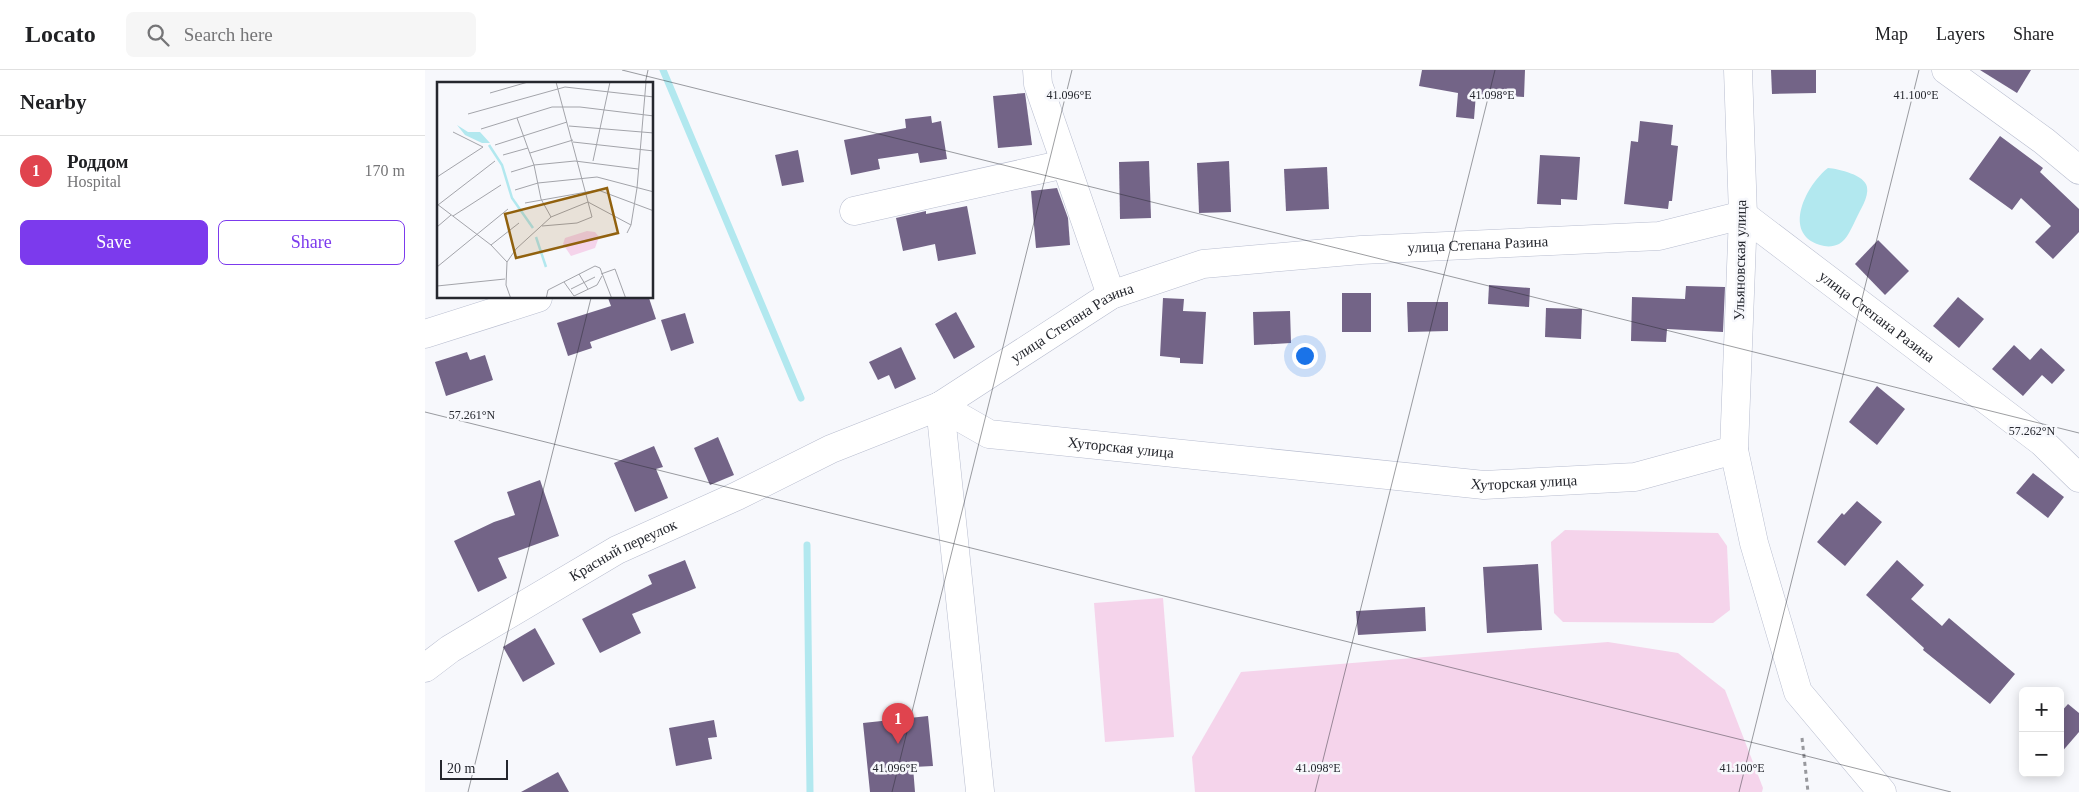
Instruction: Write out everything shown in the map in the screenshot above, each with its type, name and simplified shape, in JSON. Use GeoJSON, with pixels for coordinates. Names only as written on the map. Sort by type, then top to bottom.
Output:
{"type":"FeatureCollection","features":[{"type":"Feature","properties":{"kind":"street"},"geometry":{"type":"LineString","coordinates":[[1037,70],[1038,84],[1111,295]]}},
{"type":"Feature","properties":{"kind":"street","name":"Ульяновская улица"},"geometry":{"type":"LineString","coordinates":[[1734,450],[1743,215],[1738,70]]}},
{"type":"Feature","properties":{"kind":"street"},"geometry":{"type":"LineString","coordinates":[[1946,70],[2044,141],[2079,170]]}},
{"type":"Feature","properties":{"kind":"street"},"geometry":{"type":"LineString","coordinates":[[854,210],[1065,164]]}},
{"type":"Feature","properties":{"kind":"street","name":"улица Степана Разина"},"geometry":{"type":"LineString","coordinates":[[831,449],[940,406],[1111,295],[1203,264],[1361,250],[1659,236],[1743,215],[2042,442],[2079,478]]}},
{"type":"Feature","properties":{"kind":"street"},"geometry":{"type":"LineString","coordinates":[[425,334],[535,299]]}},
{"type":"Feature","properties":{"kind":"street"},"geometry":{"type":"LineString","coordinates":[[940,406],[979,791]]}},
{"type":"Feature","properties":{"kind":"street","name":"Хуторская улица"},"geometry":{"type":"LineString","coordinates":[[940,406],[989,434],[1484,485],[1635,477],[1734,450]]}},
{"type":"Feature","properties":{"kind":"street","name":"Красный переулок"},"geometry":{"type":"LineString","coordinates":[[425,668],[450,649],[617,550],[737,496],[831,449]]}},
{"type":"Feature","properties":{"kind":"street"},"geometry":{"type":"LineString","coordinates":[[1734,450],[1754,543],[1798,692],[1882,792]]}},
{"type":"Feature","properties":{"kind":"path"},"geometry":{"type":"LineString","coordinates":[[1798,692],[1807,792]]}},
{"type":"Feature","properties":{"kind":"shaded area"},"geometry":{"type":"Polygon","coordinates":[[[1565,530],[1718,533],[1727,546],[1730,610],[1713,623],[1563,622],[1554,613],[1551,542],[1565,530]]]}},
{"type":"Feature","properties":{"kind":"shaded area"},"geometry":{"type":"Polygon","coordinates":[[[1163,598],[1174,737],[1105,742],[1094,603],[1163,598]]]}},
{"type":"Feature","properties":{"kind":"shaded area"},"geometry":{"type":"Polygon","coordinates":[[[1608,642],[1678,653],[1725,690],[1763,788],[1762,792],[1195,792],[1192,757],[1241,672],[1608,642]]]}},
{"type":"Feature","properties":{"kind":"water"},"geometry":{"type":"Polygon","coordinates":[[[1828,168],[1845,171],[1857,176],[1862,179],[1867,187],[1864,203],[1851,229],[1842,242],[1834,246],[1820,245],[1808,239],[1802,230],[1800,220],[1801,208],[1806,196],[1812,185],[1828,168]]]}},
{"type":"Feature","properties":{"kind":"building"},"geometry":{"type":"Polygon","coordinates":[[[1422,70],[1525,70],[1524,97],[1476,94],[1474,119],[1456,117],[1458,93],[1419,86],[1422,70]]]}},
{"type":"Feature","properties":{"kind":"building"},"geometry":{"type":"Polygon","coordinates":[[[1771,70],[1816,70],[1816,93],[1772,94],[1771,70]]]}},
{"type":"Feature","properties":{"kind":"building"},"geometry":{"type":"Polygon","coordinates":[[[1980,70],[2031,70],[2017,93],[1980,70]]]}},
{"type":"Feature","properties":{"kind":"building"},"geometry":{"type":"Polygon","coordinates":[[[1025,93],[1032,145],[998,148],[993,96],[1025,93]]]}},
{"type":"Feature","properties":{"kind":"building"},"geometry":{"type":"Polygon","coordinates":[[[931,116],[932,123],[941,121],[947,159],[920,163],[918,153],[878,159],[880,169],[851,175],[844,140],[906,128],[905,119],[931,116]]]}},
{"type":"Feature","properties":{"kind":"building"},"geometry":{"type":"Polygon","coordinates":[[[1640,121],[1673,125],[1671,145],[1678,146],[1672,201],[1669,201],[1668,209],[1624,204],[1631,141],[1638,142],[1640,121]]]}},
{"type":"Feature","properties":{"kind":"building"},"geometry":{"type":"Polygon","coordinates":[[[2000,136],[2043,168],[2040,172],[2079,209],[2079,232],[2053,259],[2035,242],[2051,226],[2021,198],[2012,210],[1969,179],[2000,136]]]}},
{"type":"Feature","properties":{"kind":"building"},"geometry":{"type":"Polygon","coordinates":[[[798,150],[804,182],[782,186],[775,155],[798,150]]]}},
{"type":"Feature","properties":{"kind":"building"},"geometry":{"type":"Polygon","coordinates":[[[1540,155],[1580,157],[1577,200],[1561,199],[1561,205],[1537,204],[1540,155]]]}},
{"type":"Feature","properties":{"kind":"building"},"geometry":{"type":"Polygon","coordinates":[[[1149,161],[1151,218],[1120,219],[1119,162],[1149,161]]]}},
{"type":"Feature","properties":{"kind":"building"},"geometry":{"type":"Polygon","coordinates":[[[1229,161],[1231,212],[1199,213],[1197,163],[1229,161]]]}},
{"type":"Feature","properties":{"kind":"building"},"geometry":{"type":"Polygon","coordinates":[[[1327,167],[1329,209],[1286,211],[1284,169],[1327,167]]]}},
{"type":"Feature","properties":{"kind":"building"},"geometry":{"type":"Polygon","coordinates":[[[1057,188],[1068,218],[1070,245],[1036,248],[1031,191],[1057,188]]]}},
{"type":"Feature","properties":{"kind":"building"},"geometry":{"type":"Polygon","coordinates":[[[967,206],[976,254],[938,261],[935,244],[903,251],[896,218],[926,211],[926,214],[967,206]]]}},
{"type":"Feature","properties":{"kind":"building"},"geometry":{"type":"Polygon","coordinates":[[[1878,240],[1909,271],[1885,295],[1855,264],[1878,240]]]}},
{"type":"Feature","properties":{"kind":"building"},"geometry":{"type":"Polygon","coordinates":[[[1489,285],[1530,288],[1529,307],[1488,304],[1489,285]]]}},
{"type":"Feature","properties":{"kind":"building"},"geometry":{"type":"Polygon","coordinates":[[[1686,286],[1725,287],[1723,332],[1667,329],[1666,342],[1631,341],[1632,297],[1685,299],[1686,286]]]}},
{"type":"Feature","properties":{"kind":"building"},"geometry":{"type":"Polygon","coordinates":[[[1342,293],[1371,293],[1371,332],[1342,332],[1342,293]]]}},
{"type":"Feature","properties":{"kind":"building"},"geometry":{"type":"Polygon","coordinates":[[[1958,297],[1984,319],[1959,348],[1933,326],[1958,297]]]}},
{"type":"Feature","properties":{"kind":"building"},"geometry":{"type":"Polygon","coordinates":[[[1163,298],[1184,299],[1183,311],[1206,312],[1203,364],[1180,363],[1180,358],[1160,356],[1163,298]]]}},
{"type":"Feature","properties":{"kind":"building"},"geometry":{"type":"Polygon","coordinates":[[[608,299],[649,299],[656,319],[590,342],[592,348],[568,356],[557,323],[611,306],[608,299]]]}},
{"type":"Feature","properties":{"kind":"building"},"geometry":{"type":"Polygon","coordinates":[[[1407,302],[1448,302],[1448,331],[1408,332],[1407,302]]]}},
{"type":"Feature","properties":{"kind":"building"},"geometry":{"type":"Polygon","coordinates":[[[1546,308],[1582,309],[1581,339],[1545,337],[1546,308]]]}},
{"type":"Feature","properties":{"kind":"building"},"geometry":{"type":"Polygon","coordinates":[[[1290,311],[1291,343],[1254,345],[1253,312],[1290,311]]]}},
{"type":"Feature","properties":{"kind":"building"},"geometry":{"type":"Polygon","coordinates":[[[956,312],[975,347],[954,359],[935,324],[956,312]]]}},
{"type":"Feature","properties":{"kind":"building"},"geometry":{"type":"Polygon","coordinates":[[[685,313],[694,343],[671,351],[661,320],[685,313]]]}},
{"type":"Feature","properties":{"kind":"building"},"geometry":{"type":"Polygon","coordinates":[[[2014,345],[2030,360],[2041,348],[2065,370],[2052,384],[2042,375],[2023,396],[1992,369],[2014,345]]]}},
{"type":"Feature","properties":{"kind":"building"},"geometry":{"type":"Polygon","coordinates":[[[901,347],[916,379],[895,389],[889,375],[878,380],[869,362],[901,347]]]}},
{"type":"Feature","properties":{"kind":"building"},"geometry":{"type":"Polygon","coordinates":[[[467,352],[470,360],[485,355],[493,380],[446,396],[435,362],[467,352]]]}},
{"type":"Feature","properties":{"kind":"building"},"geometry":{"type":"Polygon","coordinates":[[[1877,386],[1905,409],[1877,445],[1849,422],[1877,386]]]}},
{"type":"Feature","properties":{"kind":"building"},"geometry":{"type":"Polygon","coordinates":[[[718,437],[734,475],[710,485],[694,448],[718,437]]]}},
{"type":"Feature","properties":{"kind":"building"},"geometry":{"type":"Polygon","coordinates":[[[654,446],[663,467],[656,469],[668,498],[635,512],[614,463],[654,446]]]}},
{"type":"Feature","properties":{"kind":"building"},"geometry":{"type":"Polygon","coordinates":[[[2033,473],[2064,497],[2048,518],[2016,493],[2033,473]]]}},
{"type":"Feature","properties":{"kind":"building"},"geometry":{"type":"Polygon","coordinates":[[[540,480],[559,536],[498,558],[507,578],[478,592],[454,541],[494,522],[515,515],[507,492],[540,480]]]}},
{"type":"Feature","properties":{"kind":"building"},"geometry":{"type":"Polygon","coordinates":[[[1857,501],[1882,522],[1845,566],[1817,542],[1842,513],[1844,515],[1857,501]]]}},
{"type":"Feature","properties":{"kind":"building"},"geometry":{"type":"Polygon","coordinates":[[[685,560],[696,588],[632,614],[641,633],[600,653],[582,619],[652,584],[648,575],[685,560]]]}},
{"type":"Feature","properties":{"kind":"building"},"geometry":{"type":"Polygon","coordinates":[[[1897,560],[1924,585],[1911,599],[1942,626],[1949,618],[2015,674],[1990,704],[1923,650],[1924,648],[1866,595],[1897,560]]]}},
{"type":"Feature","properties":{"kind":"building"},"geometry":{"type":"Polygon","coordinates":[[[1538,564],[1542,630],[1487,633],[1483,567],[1538,564]]]}},
{"type":"Feature","properties":{"kind":"building"},"geometry":{"type":"Polygon","coordinates":[[[1425,607],[1426,631],[1358,635],[1356,611],[1425,607]]]}},
{"type":"Feature","properties":{"kind":"building"},"geometry":{"type":"Polygon","coordinates":[[[535,628],[555,664],[523,682],[503,647],[535,628]]]}},
{"type":"Feature","properties":{"kind":"building"},"geometry":{"type":"Polygon","coordinates":[[[2068,704],[2079,713],[2079,732],[2064,749],[2064,732],[2064,708],[2068,704]]]}},
{"type":"Feature","properties":{"kind":"building"},"geometry":{"type":"Polygon","coordinates":[[[928,716],[933,766],[913,767],[915,792],[870,792],[863,723],[928,716]]]}},
{"type":"Feature","properties":{"kind":"building"},"geometry":{"type":"Polygon","coordinates":[[[714,720],[717,737],[708,738],[712,759],[676,766],[669,728],[714,720]]]}},
{"type":"Feature","properties":{"kind":"building"},"geometry":{"type":"Polygon","coordinates":[[[558,772],[569,792],[521,792],[558,772]]]}},
{"type":"Feature","properties":{"kind":"waterway"},"geometry":{"type":"LineString","coordinates":[[663,70],[801,398]]}},
{"type":"Feature","properties":{"kind":"waterway"},"geometry":{"type":"LineString","coordinates":[[807,545],[810,792]]}},
{"type":"Feature","properties":{"kind":"place","name":"Роддом"},"geometry":{"type":"Point","coordinates":[898,744]}}]}
